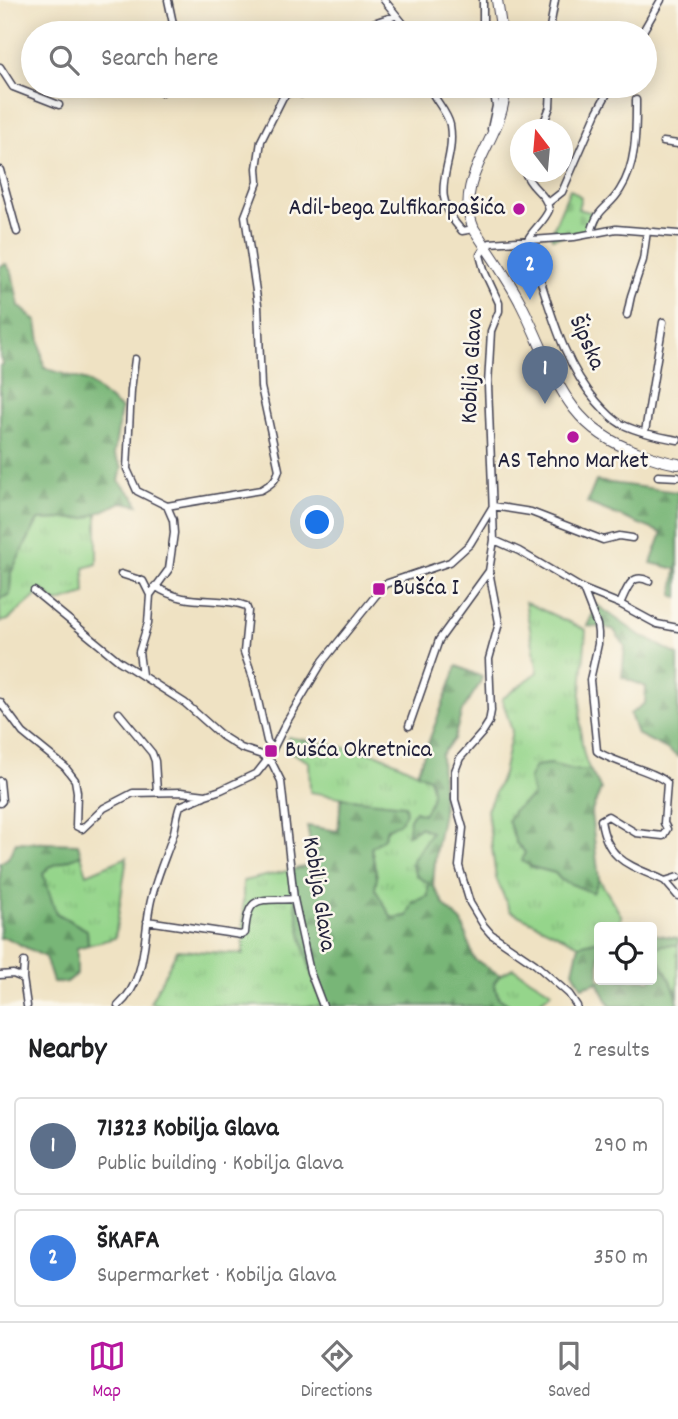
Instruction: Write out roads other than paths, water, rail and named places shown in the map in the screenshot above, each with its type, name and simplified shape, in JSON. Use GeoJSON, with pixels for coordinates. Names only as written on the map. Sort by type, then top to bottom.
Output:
{"type":"FeatureCollection","features":[{"type":"Feature","properties":{"kind":"main road"},"geometry":{"type":"LineString","coordinates":[[497,0],[500,21]]}},
{"type":"Feature","properties":{"kind":"main road"},"geometry":{"type":"LineString","coordinates":[[485,247],[469,218],[468,192],[475,169],[499,122],[505,98]]}},
{"type":"Feature","properties":{"kind":"main road","name":"Kobilja Glava"},"geometry":{"type":"LineString","coordinates":[[485,247],[520,302],[549,369],[578,415],[608,440],[678,464]]}},
{"type":"Feature","properties":{"kind":"street"},"geometry":{"type":"LineString","coordinates":[[168,0],[172,21]]}},
{"type":"Feature","properties":{"kind":"street"},"geometry":{"type":"LineString","coordinates":[[383,0],[402,21]]}},
{"type":"Feature","properties":{"kind":"street"},"geometry":{"type":"LineString","coordinates":[[483,21],[484,0]]}},
{"type":"Feature","properties":{"kind":"street"},"geometry":{"type":"LineString","coordinates":[[551,21],[555,0]]}},
{"type":"Feature","properties":{"kind":"street"},"geometry":{"type":"LineString","coordinates":[[649,21],[661,0]]}},
{"type":"Feature","properties":{"kind":"street"},"geometry":{"type":"LineString","coordinates":[[379,21],[395,16]]}},
{"type":"Feature","properties":{"kind":"street"},"geometry":{"type":"LineString","coordinates":[[0,67],[13,87],[21,90]]}},
{"type":"Feature","properties":{"kind":"street"},"geometry":{"type":"LineString","coordinates":[[41,98],[59,105]]}},
{"type":"Feature","properties":{"kind":"street"},"geometry":{"type":"LineString","coordinates":[[135,359],[127,469],[137,491],[167,506],[261,489],[272,484],[279,470],[261,387],[258,305],[245,216],[258,182],[261,141],[282,98]]}},
{"type":"Feature","properties":{"kind":"street"},"geometry":{"type":"LineString","coordinates":[[436,98],[450,126],[443,186],[444,202],[452,220],[462,231],[474,229]]}},
{"type":"Feature","properties":{"kind":"street"},"geometry":{"type":"LineString","coordinates":[[488,146],[496,106],[495,98]]}},
{"type":"Feature","properties":{"kind":"street"},"geometry":{"type":"LineString","coordinates":[[545,119],[550,98]]}},
{"type":"Feature","properties":{"kind":"street"},"geometry":{"type":"LineString","coordinates":[[548,203],[562,192],[605,98]]}},
{"type":"Feature","properties":{"kind":"street"},"geometry":{"type":"LineString","coordinates":[[591,234],[602,207],[621,188],[631,164],[634,153],[636,100]]}},
{"type":"Feature","properties":{"kind":"street"},"geometry":{"type":"LineString","coordinates":[[663,142],[678,144]]}},
{"type":"Feature","properties":{"kind":"street"},"geometry":{"type":"LineString","coordinates":[[0,170],[17,232]]}},
{"type":"Feature","properties":{"kind":"street"},"geometry":{"type":"LineString","coordinates":[[527,241],[549,210],[544,196],[529,182]]}},
{"type":"Feature","properties":{"kind":"street"},"geometry":{"type":"LineString","coordinates":[[485,247],[490,243],[591,234],[616,229],[678,234]]}},
{"type":"Feature","properties":{"kind":"street"},"geometry":{"type":"LineString","coordinates":[[627,316],[643,260],[647,231]]}},
{"type":"Feature","properties":{"kind":"street","name":"Šipska"},"geometry":{"type":"LineString","coordinates":[[527,241],[566,356],[577,376],[621,424],[677,438]]}},
{"type":"Feature","properties":{"kind":"street","name":"Kobilja Glava"},"geometry":{"type":"LineString","coordinates":[[485,247],[480,255],[481,263],[499,303],[499,311],[491,331],[488,385],[494,540],[489,571],[499,623],[489,659],[489,722],[460,758],[456,771],[455,800],[463,828],[459,866],[470,903],[491,934],[535,964],[569,994],[577,1006]]}},
{"type":"Feature","properties":{"kind":"street"},"geometry":{"type":"LineString","coordinates":[[645,432],[663,322]]}},
{"type":"Feature","properties":{"kind":"street"},"geometry":{"type":"LineString","coordinates":[[658,476],[678,477]]}},
{"type":"Feature","properties":{"kind":"street"},"geometry":{"type":"LineString","coordinates":[[142,675],[139,652],[148,623],[150,595],[169,569],[174,533],[173,520],[167,506]]}},
{"type":"Feature","properties":{"kind":"street"},"geometry":{"type":"LineString","coordinates":[[118,1006],[135,988],[142,968],[147,921],[157,877],[180,806],[257,773],[268,759],[323,661],[385,584],[450,562],[470,544],[493,506],[531,512],[603,540],[619,536],[632,538]]}},
{"type":"Feature","properties":{"kind":"street"},"geometry":{"type":"LineString","coordinates":[[494,540],[519,551],[583,589],[621,604],[651,621],[678,628]]}},
{"type":"Feature","properties":{"kind":"street","name":"Kobilja Glava"},"geometry":{"type":"LineString","coordinates":[[409,726],[439,640],[489,571]]}},
{"type":"Feature","properties":{"kind":"street"},"geometry":{"type":"LineString","coordinates":[[121,574],[143,581],[150,595]]}},
{"type":"Feature","properties":{"kind":"street"},"geometry":{"type":"LineString","coordinates":[[621,604],[632,580],[636,577],[649,581]]}},
{"type":"Feature","properties":{"kind":"street"},"geometry":{"type":"LineString","coordinates":[[155,586],[164,592],[193,600],[246,606],[248,611],[244,652],[268,741],[273,750]]}},
{"type":"Feature","properties":{"kind":"street"},"geometry":{"type":"LineString","coordinates":[[583,589],[598,633],[590,680],[597,751],[662,778],[667,783],[664,822],[667,829],[663,836],[636,833],[608,816],[602,817],[601,823],[614,855],[665,881],[678,896]]}},
{"type":"Feature","properties":{"kind":"street"},"geometry":{"type":"LineString","coordinates":[[34,591],[119,661],[185,703],[222,736],[241,748],[268,759]]}},
{"type":"Feature","properties":{"kind":"street"},"geometry":{"type":"LineString","coordinates":[[0,702],[23,733],[65,767],[75,780],[78,828],[85,827],[104,808],[124,797],[157,792],[206,795]]}},
{"type":"Feature","properties":{"kind":"street"},"geometry":{"type":"LineString","coordinates":[[119,713],[152,753],[157,792]]}},
{"type":"Feature","properties":{"kind":"street","name":"Kobilja Glava"},"geometry":{"type":"LineString","coordinates":[[268,759],[281,781],[294,899],[310,972],[323,1006]]}},
{"type":"Feature","properties":{"kind":"street"},"geometry":{"type":"LineString","coordinates":[[0,781],[0,803]]}},
{"type":"Feature","properties":{"kind":"street"},"geometry":{"type":"LineString","coordinates":[[665,881],[678,877]]}},
{"type":"Feature","properties":{"kind":"street"},"geometry":{"type":"LineString","coordinates":[[147,921],[241,935],[245,933],[247,911],[252,905],[267,900],[294,899]]}},
{"type":"Feature","properties":{"kind":"street"},"geometry":{"type":"LineString","coordinates":[[24,962],[27,1006]]}},
{"type":"Feature","properties":{"kind":"street"},"geometry":{"type":"LineString","coordinates":[[0,975],[13,974],[23,978]]}},
{"type":"Feature","properties":{"kind":"place","name":"Adil-bega Zulfikarpašića"},"geometry":{"type":"Point","coordinates":[519,209]}},
{"type":"Feature","properties":{"kind":"place","name":"ŠKAFA"},"geometry":{"type":"Point","coordinates":[530,300]}},
{"type":"Feature","properties":{"kind":"place","name":"71323 Kobilja Glava"},"geometry":{"type":"Point","coordinates":[545,404]}},
{"type":"Feature","properties":{"kind":"place","name":"AS Tehno Market"},"geometry":{"type":"Point","coordinates":[573,437]}},
{"type":"Feature","properties":{"kind":"place","name":"Bušća I"},"geometry":{"type":"Point","coordinates":[379,589]}},
{"type":"Feature","properties":{"kind":"place","name":"Bušća Okretnica"},"geometry":{"type":"Point","coordinates":[271,751]}}]}
